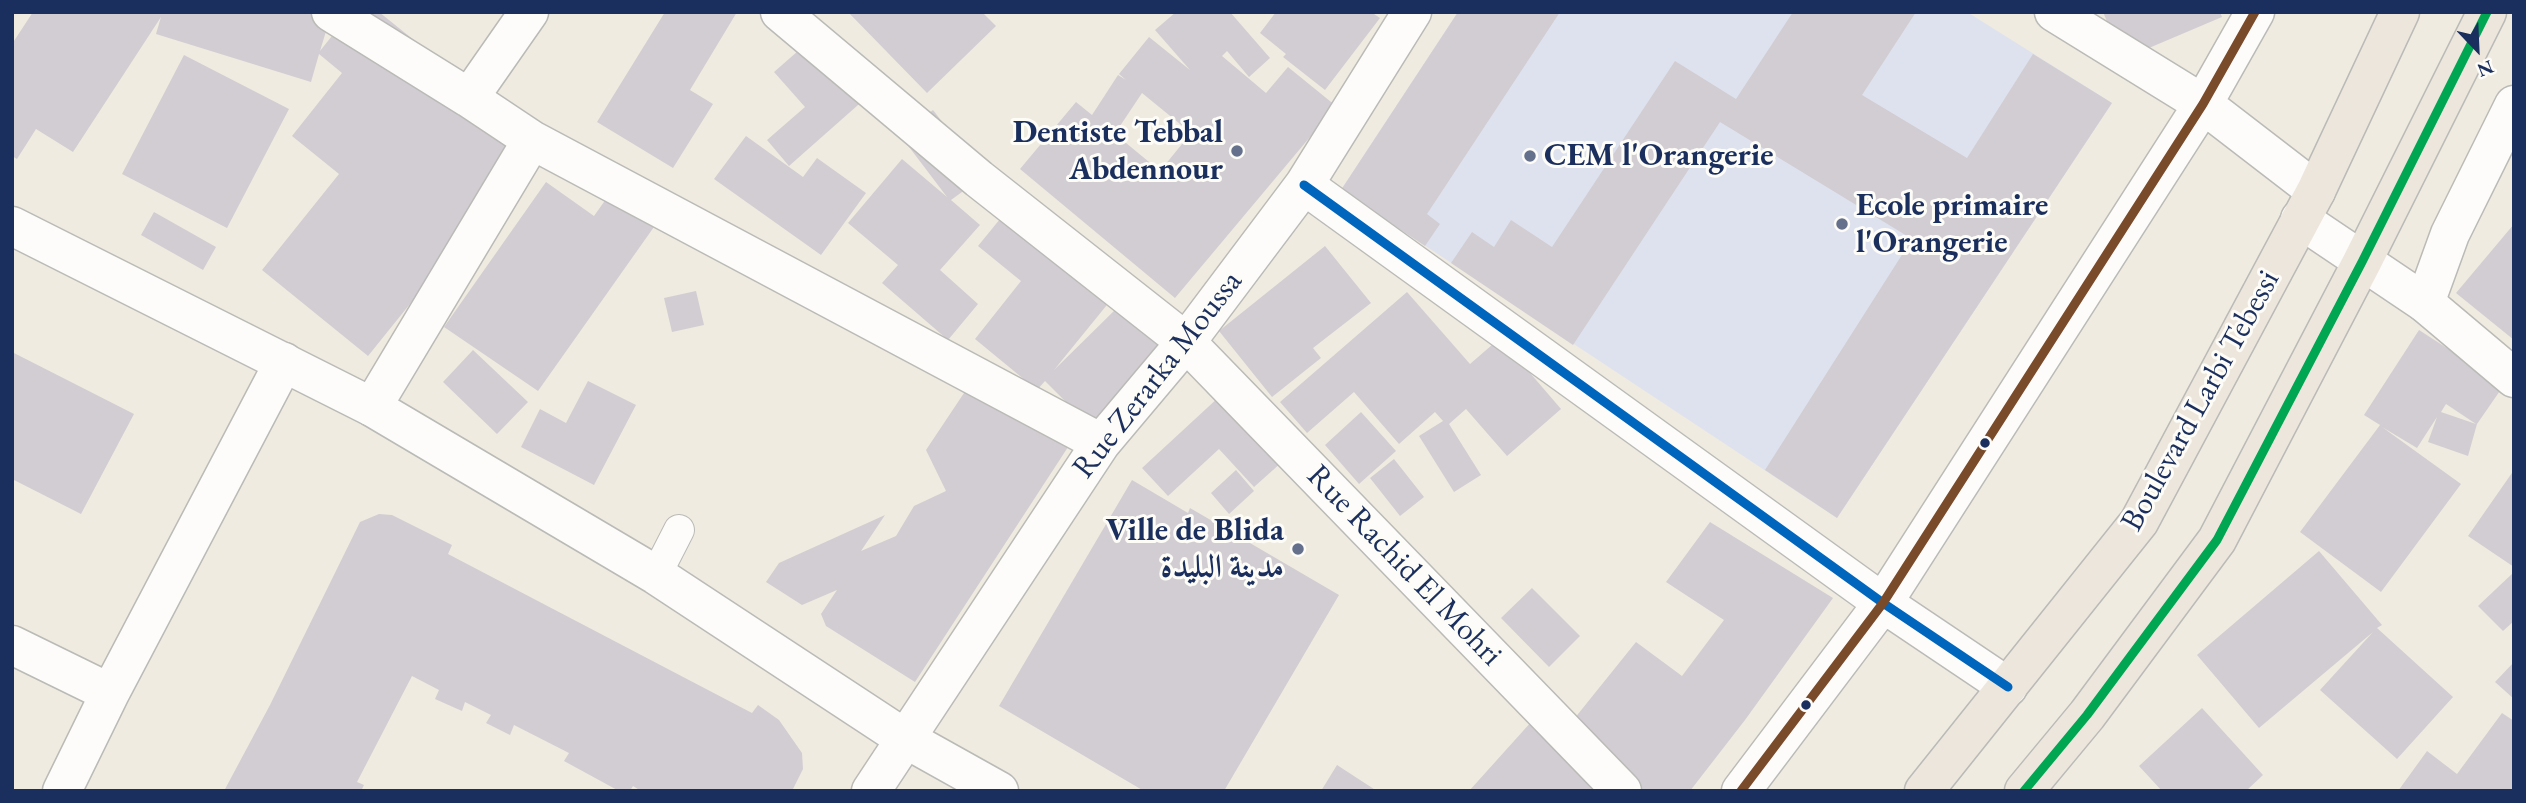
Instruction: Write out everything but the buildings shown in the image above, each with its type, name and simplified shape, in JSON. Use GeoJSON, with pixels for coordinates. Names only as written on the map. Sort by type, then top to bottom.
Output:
{"type":"FeatureCollection","features":[{"type":"Feature","properties":{"kind":"main road","name":"Boulevard Larbi Tebessi"},"geometry":{"type":"LineString","coordinates":[[1924,791],[2139,522],[2308,205],[2400,12]]}},
{"type":"Feature","properties":{"kind":"main road"},"geometry":{"type":"LineString","coordinates":[[2024,791],[2087,715],[2217,540],[2362,262],[2487,12]]}},
{"type":"Feature","properties":{"kind":"street"},"geometry":{"type":"LineString","coordinates":[[331,12],[532,140],[1101,443]]}},
{"type":"Feature","properties":{"kind":"street"},"geometry":{"type":"LineString","coordinates":[[469,98],[529,12]]}},
{"type":"Feature","properties":{"kind":"street","name":"Rue Rachid El Mohri"},"geometry":{"type":"LineString","coordinates":[[780,12],[979,179],[1186,342],[1622,791]]}},
{"type":"Feature","properties":{"kind":"street","name":"Rue Zerarka Moussa"},"geometry":{"type":"LineString","coordinates":[[871,791],[1101,443],[1186,342],[1304,186],[1412,12]]}},
{"type":"Feature","properties":{"kind":"street"},"geometry":{"type":"LineString","coordinates":[[2054,12],[2203,104],[2308,205],[2362,262],[2425,303],[2514,378]]}},
{"type":"Feature","properties":{"kind":"street"},"geometry":{"type":"LineString","coordinates":[[1741,791],[1883,603],[2203,104],[2255,12]]}},
{"type":"Feature","properties":{"kind":"street"},"geometry":{"type":"LineString","coordinates":[[2425,303],[2450,234],[2514,105]]}},
{"type":"Feature","properties":{"kind":"street"},"geometry":{"type":"LineString","coordinates":[[372,407],[532,140]]}},
{"type":"Feature","properties":{"kind":"street"},"geometry":{"type":"LineString","coordinates":[[1304,186],[1883,603],[2008,687]]}},
{"type":"Feature","properties":{"kind":"street"},"geometry":{"type":"LineString","coordinates":[[12,226],[372,407],[656,575],[904,738],[999,791]]}},
{"type":"Feature","properties":{"kind":"street"},"geometry":{"type":"LineString","coordinates":[[62,791],[110,693],[284,362]]}},
{"type":"Feature","properties":{"kind":"street"},"geometry":{"type":"LineString","coordinates":[[12,645],[110,693]]}},
{"type":"Feature","properties":{"kind":"lane"},"geometry":{"type":"LineString","coordinates":[[656,575],[679,530]]}},
{"type":"Feature","properties":{"kind":"shaded area","name":"Ecole primaire l'Orangerie"},"geometry":{"type":"Polygon","coordinates":[[[1458,12],[1967,12],[2112,103],[1837,518],[1341,190],[1458,12]]]}},
{"type":"Feature","properties":{"kind":"transit line"},"geometry":{"type":"LineString","coordinates":[[1741,791],[1883,603],[2203,104],[2255,12]]}},
{"type":"Feature","properties":{"kind":"transit line"},"geometry":{"type":"LineString","coordinates":[[2024,791],[2087,715],[2217,540],[2362,262],[2487,12]]}},
{"type":"Feature","properties":{"kind":"transit line"},"geometry":{"type":"LineString","coordinates":[[1304,185],[1883,603],[2008,687]]}},
{"type":"Feature","properties":{"kind":"place","name":"Dentiste Tebbal Abdennour"},"geometry":{"type":"Point","coordinates":[1237,151]}},
{"type":"Feature","properties":{"kind":"place","name":"CEM l'Orangerie"},"geometry":{"type":"Point","coordinates":[1530,156]}},
{"type":"Feature","properties":{"kind":"place","name":"Ecole primaire l'Orangerie"},"geometry":{"type":"Point","coordinates":[1842,224]}},
{"type":"Feature","properties":{"kind":"place","name":"Ville de Blida مدينة البليدة"},"geometry":{"type":"Point","coordinates":[1298,549]}}]}
